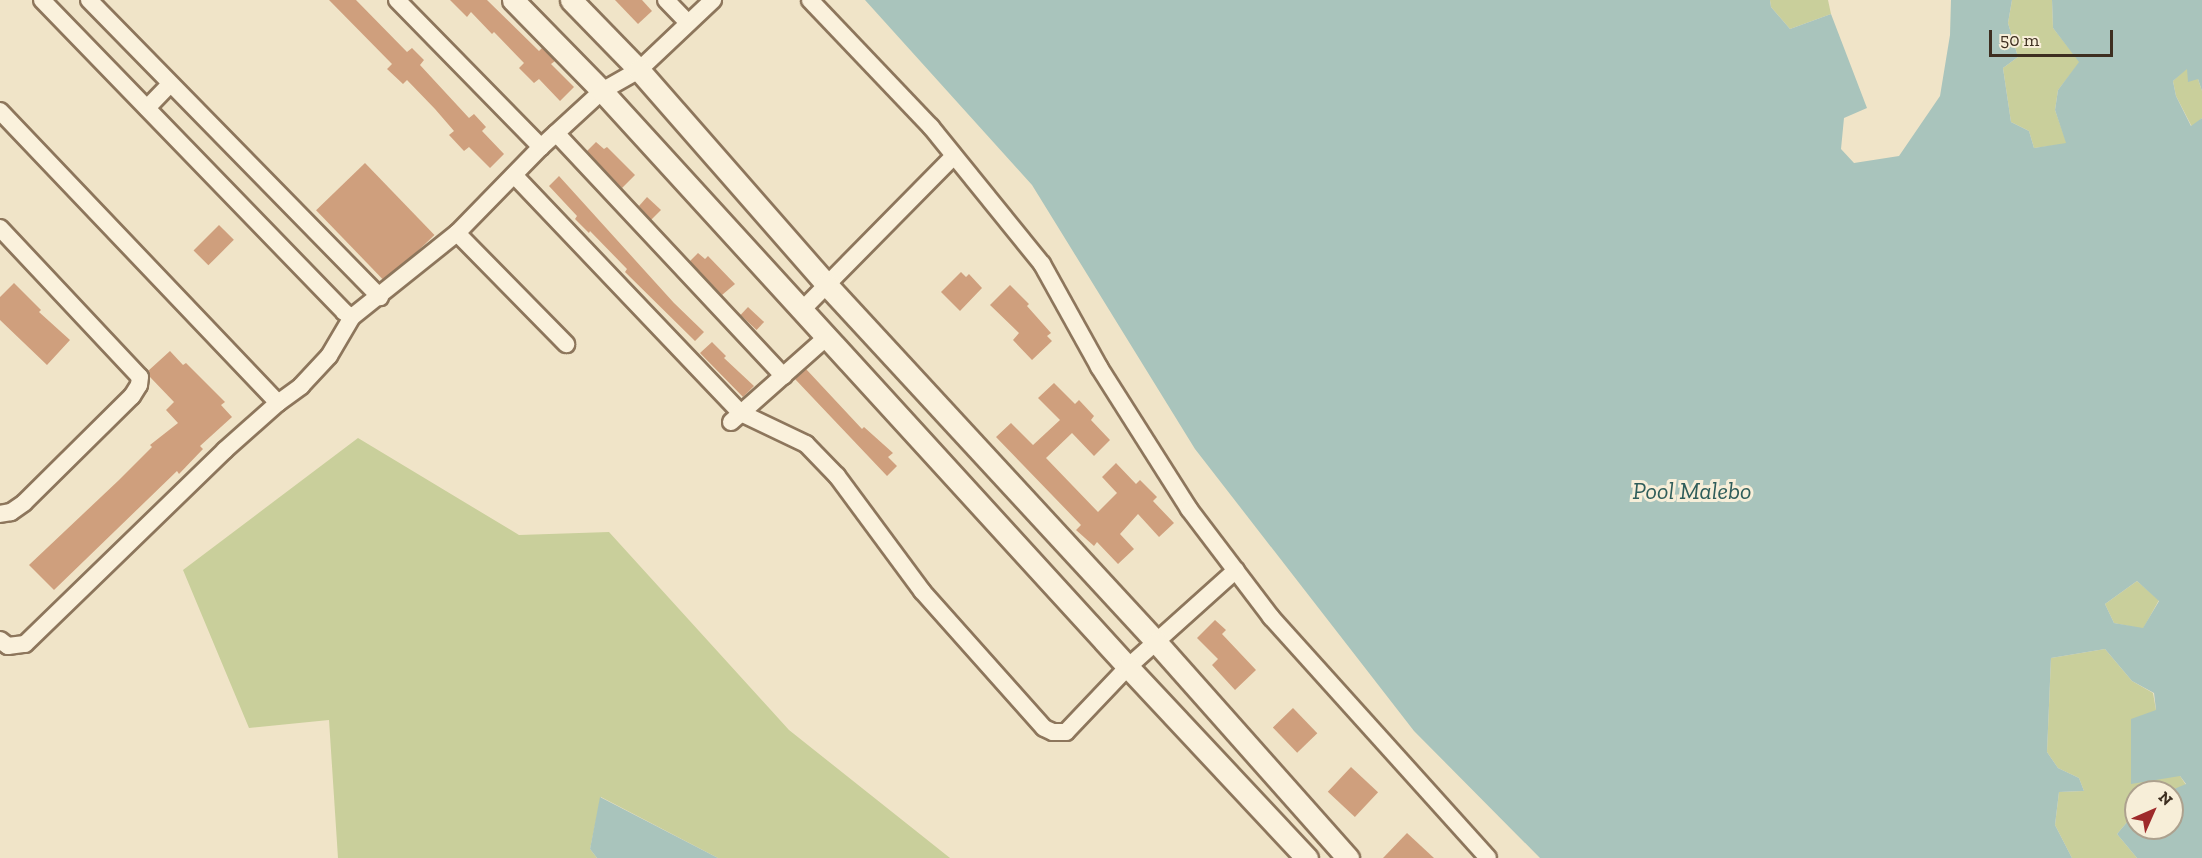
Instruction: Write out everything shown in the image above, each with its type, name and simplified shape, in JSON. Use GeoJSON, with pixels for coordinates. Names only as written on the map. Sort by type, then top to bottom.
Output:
{"type":"FeatureCollection","features":[{"type":"Feature","properties":{"kind":"street"},"geometry":{"type":"LineString","coordinates":[[42,0],[336,304],[352,317]]}},
{"type":"Feature","properties":{"kind":"street"},"geometry":{"type":"LineString","coordinates":[[89,0],[380,297]]}},
{"type":"Feature","properties":{"kind":"street"},"geometry":{"type":"LineString","coordinates":[[397,0],[541,147]]}},
{"type":"Feature","properties":{"kind":"street"},"geometry":{"type":"LineString","coordinates":[[513,0],[602,91],[1128,666],[1307,858]]}},
{"type":"Feature","properties":{"kind":"street"},"geometry":{"type":"LineString","coordinates":[[572,0],[639,70],[827,285],[1157,643],[1348,858]]}},
{"type":"Feature","properties":{"kind":"street"},"geometry":{"type":"LineString","coordinates":[[666,0],[688,23]]}},
{"type":"Feature","properties":{"kind":"street"},"geometry":{"type":"LineString","coordinates":[[0,640],[8,646],[17,647],[25,644],[225,450],[278,403],[301,386],[329,356],[352,317],[380,297],[457,233],[541,147],[602,91],[639,70],[713,0]]}},
{"type":"Feature","properties":{"kind":"street"},"geometry":{"type":"LineString","coordinates":[[810,0],[931,127],[1042,264],[1099,367],[1189,509],[1271,617],[1488,858]]}},
{"type":"Feature","properties":{"kind":"street"},"geometry":{"type":"LineString","coordinates":[[147,108],[170,84]]}},
{"type":"Feature","properties":{"kind":"street"},"geometry":{"type":"LineString","coordinates":[[0,111],[278,403]]}},
{"type":"Feature","properties":{"kind":"street"},"geometry":{"type":"LineString","coordinates":[[556,133],[783,376]]}},
{"type":"Feature","properties":{"kind":"street"},"geometry":{"type":"LineString","coordinates":[[803,309],[954,156]]}},
{"type":"Feature","properties":{"kind":"street"},"geometry":{"type":"LineString","coordinates":[[514,175],[736,417],[806,444],[837,476],[922,591],[1044,728],[1053,732],[1066,732],[1128,666],[1157,643],[1236,570]]}},
{"type":"Feature","properties":{"kind":"street"},"geometry":{"type":"LineString","coordinates":[[0,228],[140,377],[140,385],[132,396],[24,503],[11,512],[0,514]]}},
{"type":"Feature","properties":{"kind":"street"},"geometry":{"type":"LineString","coordinates":[[457,233],[566,344]]}},
{"type":"Feature","properties":{"kind":"street"},"geometry":{"type":"LineString","coordinates":[[736,417],[828,336]]}},
{"type":"Feature","properties":{"kind":"green space"},"geometry":{"type":"Polygon","coordinates":[[[1770,0],[1828,0],[1831,14],[1790,29],[1771,7],[1770,0]]]}},
{"type":"Feature","properties":{"kind":"green space"},"geometry":{"type":"Polygon","coordinates":[[[2012,0],[2052,0],[2053,28],[2080,62],[2058,90],[2055,110],[2067,144],[2034,148],[2029,131],[2011,122],[2003,68],[2018,57],[2008,23],[2012,0]]]}},
{"type":"Feature","properties":{"kind":"green space"},"geometry":{"type":"Polygon","coordinates":[[[2187,68],[2198,79],[2202,91],[2202,118],[2192,127],[2176,96],[2173,81],[2187,68]]]}},
{"type":"Feature","properties":{"kind":"green space"},"geometry":{"type":"Polygon","coordinates":[[[358,438],[519,535],[609,532],[789,730],[950,858],[718,858],[601,797],[590,849],[597,858],[338,858],[329,720],[249,728],[183,570],[358,438]]]}},
{"type":"Feature","properties":{"kind":"green space"},"geometry":{"type":"Polygon","coordinates":[[[2137,581],[2159,600],[2143,629],[2114,623],[2105,604],[2137,581]]]}},
{"type":"Feature","properties":{"kind":"green space"},"geometry":{"type":"Polygon","coordinates":[[[2105,649],[2132,681],[2153,693],[2156,710],[2183,780],[2124,780],[2124,826],[2117,834],[2137,858],[2072,858],[2055,825],[2059,792],[2084,791],[2079,778],[2058,768],[2047,752],[2051,658],[2105,649]]]}},
{"type":"Feature","properties":{"kind":"water","name":"Pool Malebo"},"geometry":{"type":"Polygon","coordinates":[[[865,0],[1770,0],[1771,7],[1790,29],[1831,14],[1867,108],[1844,118],[1841,149],[1854,163],[1899,156],[1940,96],[1950,35],[1951,0],[2012,0],[2008,23],[2018,57],[2003,68],[2011,122],[2029,131],[2034,148],[2066,143],[2055,110],[2058,90],[2079,62],[2053,28],[2052,0],[2202,0],[2202,91],[2198,79],[2188,82],[2187,69],[2173,81],[2176,96],[2191,126],[2202,118],[2202,858],[2137,858],[2117,834],[2124,826],[2124,840],[2184,840],[2184,785],[2186,784],[2180,776],[2156,780],[2131,780],[2131,719],[2156,710],[2154,693],[2132,681],[2105,649],[2051,658],[2047,752],[2058,768],[2079,778],[2084,791],[2059,792],[2055,825],[2072,858],[1540,858],[1414,731],[1195,449],[1032,185],[865,0]],[[2137,581],[2105,604],[2114,623],[2143,628],[2159,601],[2137,581]]]}},
{"type":"Feature","properties":{"kind":"water"},"geometry":{"type":"Polygon","coordinates":[[[600,797],[718,858],[597,858],[590,849],[600,797]]]}},
{"type":"Feature","properties":{"kind":"building"},"geometry":{"type":"Polygon","coordinates":[[[329,0],[356,0],[407,52],[412,48],[424,60],[420,65],[469,118],[474,114],[486,127],[482,131],[504,154],[490,168],[469,147],[464,151],[449,135],[454,131],[435,109],[407,80],[403,84],[387,69],[392,64],[329,0]]]}},
{"type":"Feature","properties":{"kind":"building"},"geometry":{"type":"Polygon","coordinates":[[[450,0],[487,0],[539,51],[542,48],[555,61],[551,64],[574,87],[560,101],[539,79],[534,83],[519,68],[524,63],[494,32],[492,34],[471,12],[467,17],[450,0]]]}},
{"type":"Feature","properties":{"kind":"building"},"geometry":{"type":"Polygon","coordinates":[[[615,0],[642,0],[652,11],[638,24],[615,0]]]}},
{"type":"Feature","properties":{"kind":"building"},"geometry":{"type":"Polygon","coordinates":[[[596,142],[604,149],[607,147],[635,175],[622,188],[587,151],[596,142]]]}},
{"type":"Feature","properties":{"kind":"building"},"geometry":{"type":"Polygon","coordinates":[[[365,163],[434,235],[386,282],[316,210],[365,163]]]}},
{"type":"Feature","properties":{"kind":"building"},"geometry":{"type":"Polygon","coordinates":[[[559,176],[674,303],[704,332],[695,341],[625,272],[627,269],[590,231],[589,233],[575,219],[577,216],[549,186],[559,176]]]}},
{"type":"Feature","properties":{"kind":"building"},"geometry":{"type":"Polygon","coordinates":[[[647,197],[661,210],[651,220],[639,206],[647,197]]]}},
{"type":"Feature","properties":{"kind":"building"},"geometry":{"type":"Polygon","coordinates":[[[219,225],[234,240],[208,265],[194,250],[219,225]]]}},
{"type":"Feature","properties":{"kind":"building"},"geometry":{"type":"Polygon","coordinates":[[[698,253],[705,259],[708,256],[735,284],[722,295],[690,261],[698,253]]]}},
{"type":"Feature","properties":{"kind":"building"},"geometry":{"type":"Polygon","coordinates":[[[961,272],[966,277],[969,274],[982,288],[960,311],[941,292],[961,272]]]}},
{"type":"Feature","properties":{"kind":"building"},"geometry":{"type":"Polygon","coordinates":[[[14,283],[41,310],[39,312],[70,340],[47,365],[0,320],[0,297],[14,283]]]}},
{"type":"Feature","properties":{"kind":"building"},"geometry":{"type":"Polygon","coordinates":[[[1010,285],[1029,304],[1027,306],[1051,333],[1047,336],[1052,341],[1032,360],[1013,340],[1019,333],[990,305],[1010,285]]]}},
{"type":"Feature","properties":{"kind":"building"},"geometry":{"type":"Polygon","coordinates":[[[748,307],[764,322],[757,330],[740,315],[748,307]]]}},
{"type":"Feature","properties":{"kind":"building"},"geometry":{"type":"Polygon","coordinates":[[[712,342],[726,356],[724,358],[754,386],[743,397],[700,353],[712,342]]]}},
{"type":"Feature","properties":{"kind":"building"},"geometry":{"type":"Polygon","coordinates":[[[170,351],[183,365],[186,363],[225,402],[221,405],[232,417],[200,446],[203,449],[179,474],[177,471],[54,590],[29,565],[119,480],[152,447],[150,445],[178,423],[166,410],[174,402],[150,377],[148,371],[170,351]]]}},
{"type":"Feature","properties":{"kind":"building"},"geometry":{"type":"Polygon","coordinates":[[[806,369],[862,429],[864,427],[893,453],[888,457],[897,466],[887,476],[795,379],[806,369]]]}},
{"type":"Feature","properties":{"kind":"building"},"geometry":{"type":"Polygon","coordinates":[[[1054,383],[1075,404],[1079,400],[1094,416],[1091,420],[1110,440],[1094,456],[1072,433],[1046,458],[1098,512],[1117,493],[1102,477],[1116,463],[1136,484],[1140,480],[1157,497],[1153,501],[1174,523],[1159,537],[1138,514],[1120,534],[1134,549],[1118,564],[1097,542],[1094,546],[1076,530],[1081,525],[996,437],[1011,423],[1033,445],[1060,420],[1038,398],[1054,383]]]}},
{"type":"Feature","properties":{"kind":"building"},"geometry":{"type":"Polygon","coordinates":[[[1215,620],[1226,630],[1222,634],[1256,670],[1235,690],[1212,665],[1218,659],[1197,638],[1215,620]]]}},
{"type":"Feature","properties":{"kind":"building"},"geometry":{"type":"Polygon","coordinates":[[[1293,708],[1317,733],[1297,753],[1273,727],[1293,708]]]}},
{"type":"Feature","properties":{"kind":"building"},"geometry":{"type":"Polygon","coordinates":[[[1351,767],[1378,792],[1355,817],[1328,792],[1351,767]]]}},
{"type":"Feature","properties":{"kind":"building"},"geometry":{"type":"Polygon","coordinates":[[[1407,833],[1434,858],[1383,858],[1407,833]]]}}]}
